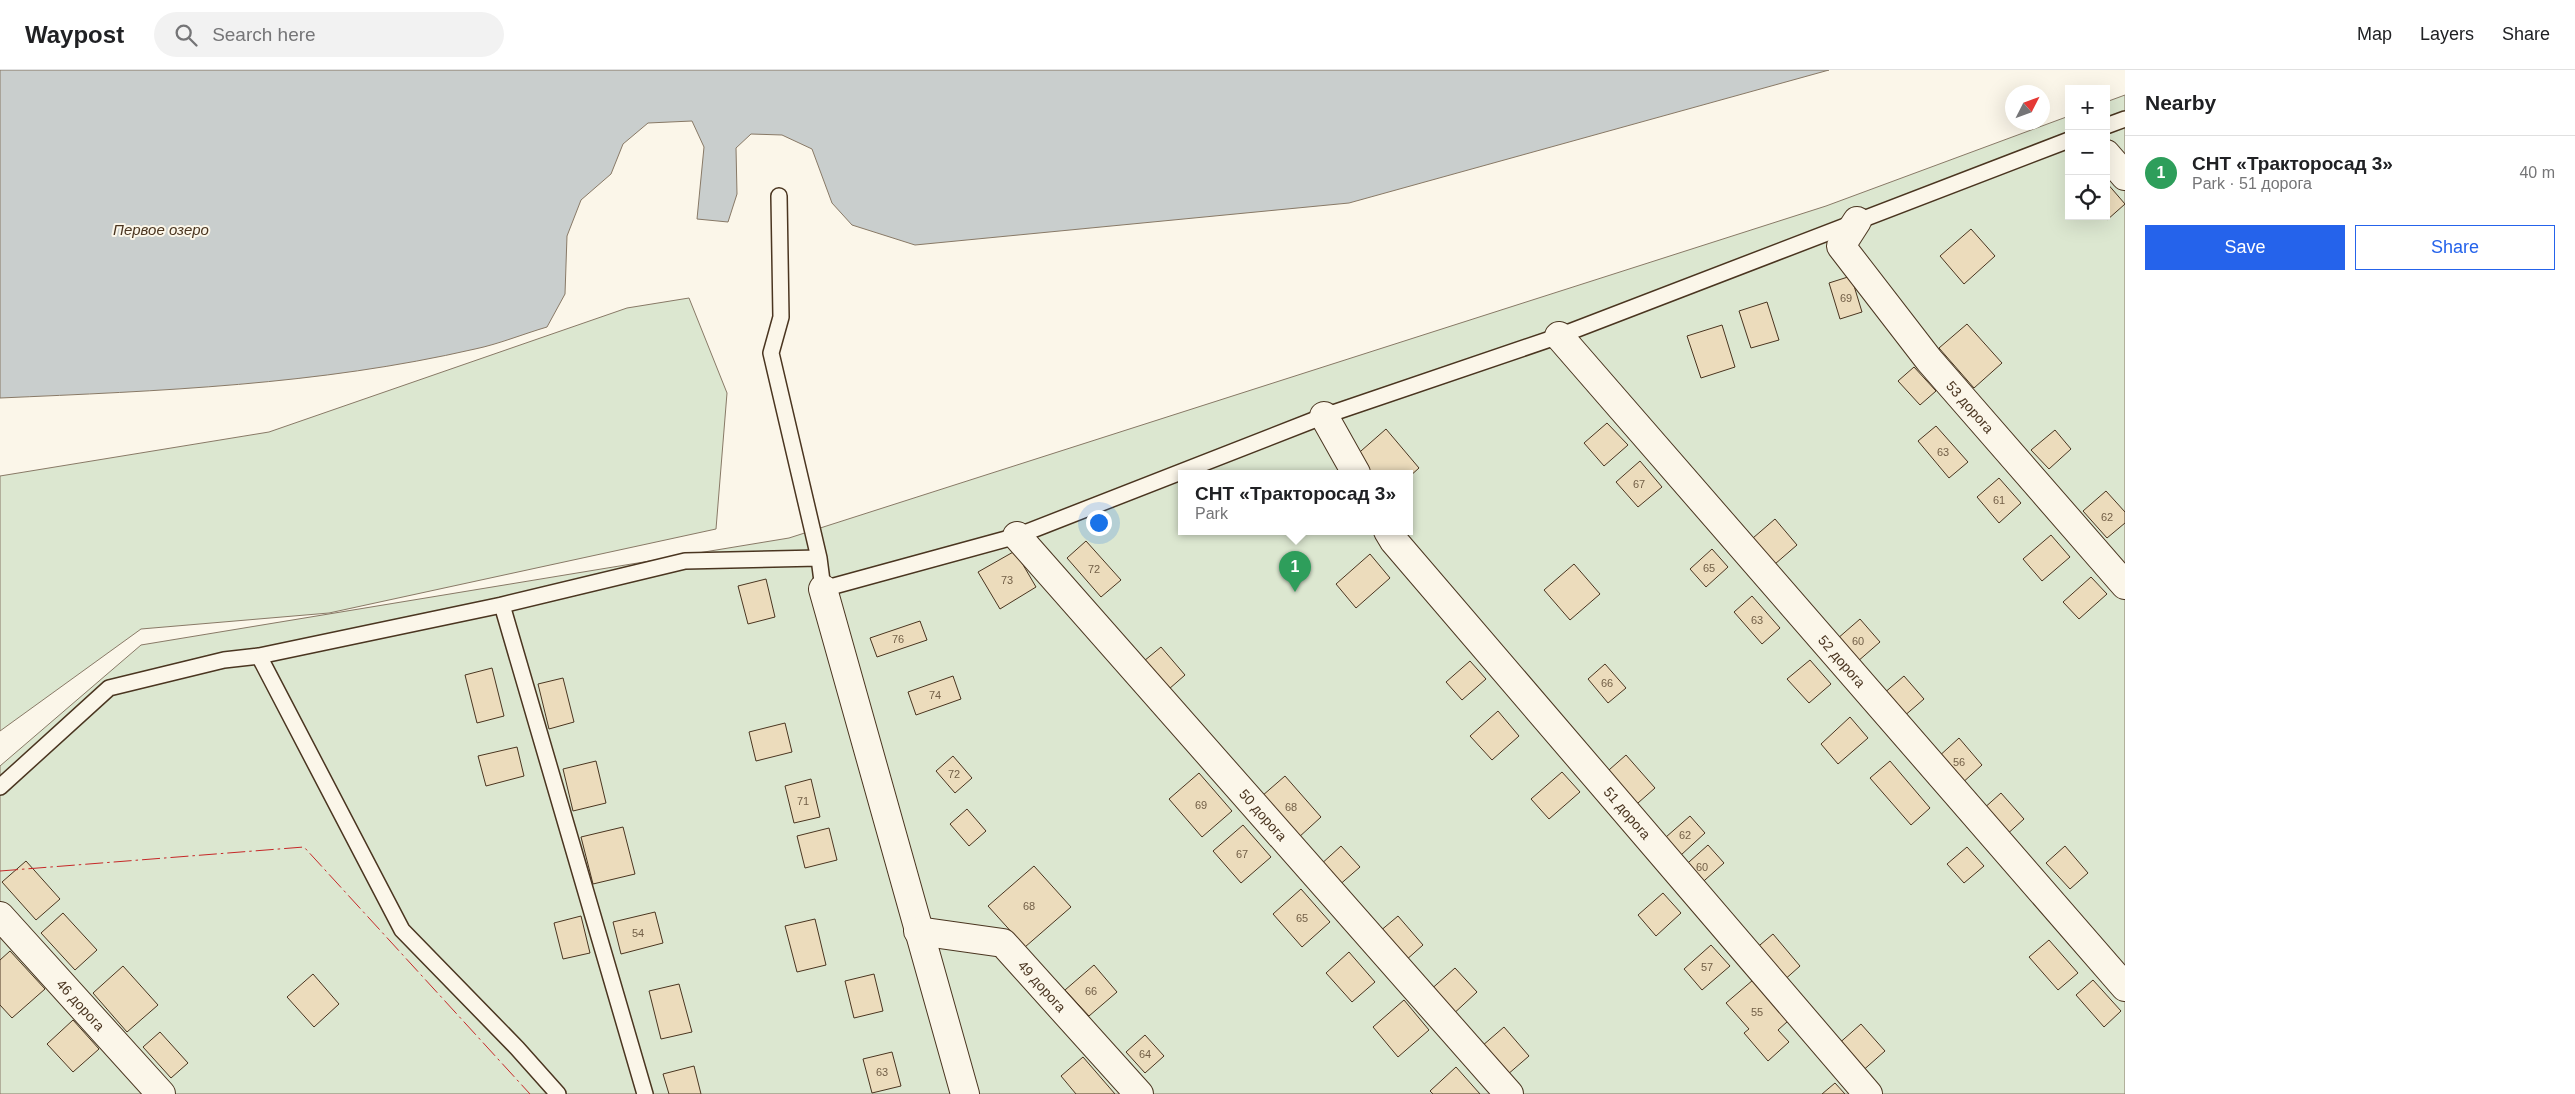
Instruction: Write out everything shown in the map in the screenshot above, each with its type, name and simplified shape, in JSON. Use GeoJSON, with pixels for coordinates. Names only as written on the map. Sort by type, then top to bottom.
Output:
{"type":"FeatureCollection","features":[{"type":"Feature","properties":{"kind":"street"},"geometry":{"type":"LineString","coordinates":[[2110,159],[2125,176]]}},
{"type":"Feature","properties":{"kind":"street","name":"53 дорога"},"geometry":{"type":"LineString","coordinates":[[1858,221],[1841,246],[1929,360],[2125,586]]}},
{"type":"Feature","properties":{"kind":"street","name":"52 дорога"},"geometry":{"type":"LineString","coordinates":[[1559,336],[2125,987]]}},
{"type":"Feature","properties":{"kind":"street"},"geometry":{"type":"LineString","coordinates":[[1324,416],[1354,470]]}},
{"type":"Feature","properties":{"kind":"street","name":"51 дорога"},"geometry":{"type":"LineString","coordinates":[[1391,535],[1400,549],[1868,1094]]}},
{"type":"Feature","properties":{"kind":"street","name":"50 дорога"},"geometry":{"type":"LineString","coordinates":[[1017,536],[1509,1094]]}},
{"type":"Feature","properties":{"kind":"street"},"geometry":{"type":"LineString","coordinates":[[823,588],[918,931],[966,1094]]}},
{"type":"Feature","properties":{"kind":"street","name":"46 дорога"},"geometry":{"type":"LineString","coordinates":[[0,916],[161,1094]]}},
{"type":"Feature","properties":{"kind":"street","name":"49 дорога"},"geometry":{"type":"LineString","coordinates":[[918,931],[1003,943],[1139,1094]]}},
{"type":"Feature","properties":{"kind":"lane"},"geometry":{"type":"LineString","coordinates":[[2110,125],[2125,119]]}},
{"type":"Feature","properties":{"kind":"lane"},"geometry":{"type":"LineString","coordinates":[[1186,470],[1324,416],[1559,336],[2065,142]]}},
{"type":"Feature","properties":{"kind":"lane"},"geometry":{"type":"LineString","coordinates":[[780,196],[782,317],[771,353],[819,558],[823,588],[1017,536],[1178,473]]}},
{"type":"Feature","properties":{"kind":"lane"},"geometry":{"type":"LineString","coordinates":[[0,787],[110,688],[224,660],[259,656],[502,606],[685,561],[819,558]]}},
{"type":"Feature","properties":{"kind":"lane"},"geometry":{"type":"LineString","coordinates":[[502,606],[646,1094]]}},
{"type":"Feature","properties":{"kind":"lane"},"geometry":{"type":"LineString","coordinates":[[259,656],[402,930],[517,1048],[558,1094]]}},
{"type":"Feature","properties":{"kind":"green space"},"geometry":{"type":"Polygon","coordinates":[[[2125,95],[2125,1094],[0,1094],[0,766],[141,645],[789,538],[1826,206],[2031,130],[2050,130],[2050,123],[2065,117],[2065,220],[2110,220],[2110,101],[2125,95]]]}},
{"type":"Feature","properties":{"kind":"green space"},"geometry":{"type":"Polygon","coordinates":[[[689,298],[727,393],[716,529],[329,613],[141,629],[0,731],[0,476],[269,432],[627,308],[689,298]]]}},
{"type":"Feature","properties":{"kind":"water","name":"Первое озеро"},"geometry":{"type":"Polygon","coordinates":[[[0,70],[1829,70],[1349,203],[915,245],[852,225],[832,203],[812,149],[782,135],[751,134],[736,148],[737,194],[728,222],[697,219],[704,147],[692,121],[648,123],[623,144],[611,174],[581,200],[567,236],[565,294],[547,327],[475,349],[357,371],[179,389],[0,398],[0,70]]]}},
{"type":"Feature","properties":{"kind":"building"},"geometry":{"type":"Polygon","coordinates":[[[2110,187],[2125,204],[2110,217],[2110,187]]]}},
{"type":"Feature","properties":{"kind":"building"},"geometry":{"type":"Polygon","coordinates":[[[1971,229],[1995,256],[1964,284],[1940,256],[1971,229]]]}},
{"type":"Feature","properties":{"kind":"building"},"geometry":{"type":"Polygon","coordinates":[[[1851,276],[1862,312],[1840,319],[1829,283],[1851,276]]]}},
{"type":"Feature","properties":{"kind":"building"},"geometry":{"type":"Polygon","coordinates":[[[1767,302],[1779,340],[1751,348],[1739,311],[1767,302]]]}},
{"type":"Feature","properties":{"kind":"building"},"geometry":{"type":"Polygon","coordinates":[[[1967,324],[2002,363],[1974,388],[1939,348],[1967,324]]]}},
{"type":"Feature","properties":{"kind":"building"},"geometry":{"type":"Polygon","coordinates":[[[1722,325],[1735,367],[1701,378],[1687,336],[1722,325]]]}},
{"type":"Feature","properties":{"kind":"building"},"geometry":{"type":"Polygon","coordinates":[[[1914,367],[1936,391],[1920,405],[1898,381],[1914,367]]]}},
{"type":"Feature","properties":{"kind":"building"},"geometry":{"type":"Polygon","coordinates":[[[1607,423],[1628,445],[1604,466],[1584,443],[1607,423]]]}},
{"type":"Feature","properties":{"kind":"building"},"geometry":{"type":"Polygon","coordinates":[[[1936,426],[1968,462],[1949,478],[1918,441],[1936,426]]]}},
{"type":"Feature","properties":{"kind":"building"},"geometry":{"type":"Polygon","coordinates":[[[1386,429],[1419,468],[1413,473],[1413,470],[1363,470],[1353,458],[1386,429]]]}},
{"type":"Feature","properties":{"kind":"building"},"geometry":{"type":"Polygon","coordinates":[[[2055,430],[2071,449],[2049,469],[2031,450],[2055,430]]]}},
{"type":"Feature","properties":{"kind":"building"},"geometry":{"type":"Polygon","coordinates":[[[1640,461],[1662,487],[1638,507],[1616,482],[1640,461]]]}},
{"type":"Feature","properties":{"kind":"building"},"geometry":{"type":"Polygon","coordinates":[[[1999,478],[2021,503],[1999,523],[1977,497],[1999,478]]]}},
{"type":"Feature","properties":{"kind":"building"},"geometry":{"type":"Polygon","coordinates":[[[2106,491],[2125,512],[2125,523],[2107,538],[2083,511],[2106,491]]]}},
{"type":"Feature","properties":{"kind":"building"},"geometry":{"type":"Polygon","coordinates":[[[1775,519],[1797,545],[1775,564],[1753,538],[1775,519]]]}},
{"type":"Feature","properties":{"kind":"building"},"geometry":{"type":"Polygon","coordinates":[[[2051,535],[2070,557],[2042,581],[2023,559],[2051,535]]]}},
{"type":"Feature","properties":{"kind":"building"},"geometry":{"type":"Polygon","coordinates":[[[1086,541],[1121,580],[1101,597],[1067,558],[1086,541]]]}},
{"type":"Feature","properties":{"kind":"building"},"geometry":{"type":"Polygon","coordinates":[[[1712,549],[1728,567],[1706,587],[1690,569],[1712,549]]]}},
{"type":"Feature","properties":{"kind":"building"},"geometry":{"type":"Polygon","coordinates":[[[1015,551],[1036,587],[1000,609],[978,572],[1015,551]]]}},
{"type":"Feature","properties":{"kind":"building"},"geometry":{"type":"Polygon","coordinates":[[[1370,554],[1390,578],[1356,608],[1336,584],[1370,554]]]}},
{"type":"Feature","properties":{"kind":"building"},"geometry":{"type":"Polygon","coordinates":[[[1574,564],[1600,594],[1570,620],[1544,590],[1574,564]]]}},
{"type":"Feature","properties":{"kind":"building"},"geometry":{"type":"Polygon","coordinates":[[[2091,577],[2107,594],[2079,619],[2063,602],[2091,577]]]}},
{"type":"Feature","properties":{"kind":"building"},"geometry":{"type":"Polygon","coordinates":[[[766,579],[775,617],[748,624],[738,586],[766,579]]]}},
{"type":"Feature","properties":{"kind":"building"},"geometry":{"type":"Polygon","coordinates":[[[1752,596],[1780,628],[1762,644],[1734,612],[1752,596]]]}},
{"type":"Feature","properties":{"kind":"building"},"geometry":{"type":"Polygon","coordinates":[[[1860,619],[1880,642],[1857,662],[1837,639],[1860,619]]]}},
{"type":"Feature","properties":{"kind":"building"},"geometry":{"type":"Polygon","coordinates":[[[920,621],[927,640],[877,657],[870,638],[920,621]]]}},
{"type":"Feature","properties":{"kind":"building"},"geometry":{"type":"Polygon","coordinates":[[[1161,647],[1185,675],[1169,689],[1144,661],[1161,647]]]}},
{"type":"Feature","properties":{"kind":"building"},"geometry":{"type":"Polygon","coordinates":[[[1810,660],[1831,684],[1809,703],[1787,679],[1810,660]]]}},
{"type":"Feature","properties":{"kind":"building"},"geometry":{"type":"Polygon","coordinates":[[[1470,661],[1486,679],[1462,700],[1446,682],[1470,661]]]}},
{"type":"Feature","properties":{"kind":"building"},"geometry":{"type":"Polygon","coordinates":[[[1605,664],[1626,688],[1608,703],[1588,679],[1605,664]]]}},
{"type":"Feature","properties":{"kind":"building"},"geometry":{"type":"Polygon","coordinates":[[[492,668],[504,716],[477,723],[465,675],[492,668]]]}},
{"type":"Feature","properties":{"kind":"building"},"geometry":{"type":"Polygon","coordinates":[[[953,676],[961,699],[916,715],[908,692],[953,676]]]}},
{"type":"Feature","properties":{"kind":"building"},"geometry":{"type":"Polygon","coordinates":[[[1904,676],[1924,699],[1903,717],[1883,694],[1904,676]]]}},
{"type":"Feature","properties":{"kind":"building"},"geometry":{"type":"Polygon","coordinates":[[[563,678],[574,722],[549,729],[538,684],[563,678]]]}},
{"type":"Feature","properties":{"kind":"building"},"geometry":{"type":"Polygon","coordinates":[[[1498,711],[1519,736],[1492,760],[1470,736],[1498,711]]]}},
{"type":"Feature","properties":{"kind":"building"},"geometry":{"type":"Polygon","coordinates":[[[1850,717],[1868,738],[1838,764],[1821,744],[1850,717]]]}},
{"type":"Feature","properties":{"kind":"building"},"geometry":{"type":"Polygon","coordinates":[[[785,723],[792,752],[756,761],[749,732],[785,723]]]}},
{"type":"Feature","properties":{"kind":"building"},"geometry":{"type":"Polygon","coordinates":[[[1959,738],[1982,765],[1960,785],[1937,758],[1959,738]]]}},
{"type":"Feature","properties":{"kind":"building"},"geometry":{"type":"Polygon","coordinates":[[[517,747],[524,776],[486,786],[478,756],[517,747]]]}},
{"type":"Feature","properties":{"kind":"building"},"geometry":{"type":"Polygon","coordinates":[[[1626,755],[1655,788],[1630,810],[1601,777],[1626,755]]]}},
{"type":"Feature","properties":{"kind":"building"},"geometry":{"type":"Polygon","coordinates":[[[953,756],[972,778],[955,793],[936,771],[953,756]]]}},
{"type":"Feature","properties":{"kind":"building"},"geometry":{"type":"Polygon","coordinates":[[[596,761],[606,803],[573,811],[563,769],[596,761]]]}},
{"type":"Feature","properties":{"kind":"building"},"geometry":{"type":"Polygon","coordinates":[[[1890,761],[1930,808],[1911,825],[1870,778],[1890,761]]]}},
{"type":"Feature","properties":{"kind":"building"},"geometry":{"type":"Polygon","coordinates":[[[1562,772],[1580,792],[1549,819],[1531,799],[1562,772]]]}},
{"type":"Feature","properties":{"kind":"building"},"geometry":{"type":"Polygon","coordinates":[[[1199,773],[1232,811],[1202,837],[1169,799],[1199,773]]]}},
{"type":"Feature","properties":{"kind":"building"},"geometry":{"type":"Polygon","coordinates":[[[1285,776],[1321,817],[1298,838],[1262,796],[1285,776]]]}},
{"type":"Feature","properties":{"kind":"building"},"geometry":{"type":"Polygon","coordinates":[[[811,779],[820,817],[794,823],[785,786],[811,779]]]}},
{"type":"Feature","properties":{"kind":"building"},"geometry":{"type":"Polygon","coordinates":[[[2001,793],[2024,819],[2005,836],[1982,810],[2001,793]]]}},
{"type":"Feature","properties":{"kind":"building"},"geometry":{"type":"Polygon","coordinates":[[[967,809],[986,831],[969,846],[950,824],[967,809]]]}},
{"type":"Feature","properties":{"kind":"building"},"geometry":{"type":"Polygon","coordinates":[[[1690,816],[1705,833],[1681,855],[1666,837],[1690,816]]]}},
{"type":"Feature","properties":{"kind":"building"},"geometry":{"type":"Polygon","coordinates":[[[1243,825],[1271,857],[1241,883],[1213,851],[1243,825]]]}},
{"type":"Feature","properties":{"kind":"building"},"geometry":{"type":"Polygon","coordinates":[[[623,827],[635,874],[593,884],[581,837],[623,827]]]}},
{"type":"Feature","properties":{"kind":"building"},"geometry":{"type":"Polygon","coordinates":[[[829,828],[837,860],[805,868],[797,836],[829,828]]]}},
{"type":"Feature","properties":{"kind":"building"},"geometry":{"type":"Polygon","coordinates":[[[1708,845],[1724,863],[1696,888],[1680,870],[1708,845]]]}},
{"type":"Feature","properties":{"kind":"building"},"geometry":{"type":"Polygon","coordinates":[[[1341,846],[1360,867],[1337,887],[1319,866],[1341,846]]]}},
{"type":"Feature","properties":{"kind":"building"},"geometry":{"type":"Polygon","coordinates":[[[2065,846],[2088,873],[2070,889],[2046,863],[2065,846]]]}},
{"type":"Feature","properties":{"kind":"building"},"geometry":{"type":"Polygon","coordinates":[[[1967,847],[1984,866],[1964,883],[1947,864],[1967,847]]]}},
{"type":"Feature","properties":{"kind":"building"},"geometry":{"type":"Polygon","coordinates":[[[26,861],[60,899],[36,920],[2,882],[26,861]]]}},
{"type":"Feature","properties":{"kind":"building"},"geometry":{"type":"Polygon","coordinates":[[[1034,866],[1071,907],[1025,947],[988,906],[1034,866]]]}},
{"type":"Feature","properties":{"kind":"building"},"geometry":{"type":"Polygon","coordinates":[[[1301,889],[1330,922],[1302,947],[1273,914],[1301,889]]]}},
{"type":"Feature","properties":{"kind":"building"},"geometry":{"type":"Polygon","coordinates":[[[1663,893],[1681,913],[1656,936],[1638,915],[1663,893]]]}},
{"type":"Feature","properties":{"kind":"building"},"geometry":{"type":"Polygon","coordinates":[[[655,912],[663,943],[621,954],[613,922],[655,912]]]}},
{"type":"Feature","properties":{"kind":"building"},"geometry":{"type":"Polygon","coordinates":[[[63,913],[97,950],[75,970],[41,933],[63,913]]]}},
{"type":"Feature","properties":{"kind":"building"},"geometry":{"type":"Polygon","coordinates":[[[581,916],[590,953],[563,959],[554,923],[581,916]]]}},
{"type":"Feature","properties":{"kind":"building"},"geometry":{"type":"Polygon","coordinates":[[[1398,916],[1423,945],[1405,961],[1379,932],[1398,916]]]}},
{"type":"Feature","properties":{"kind":"building"},"geometry":{"type":"Polygon","coordinates":[[[815,919],[826,965],[797,972],[785,926],[815,919]]]}},
{"type":"Feature","properties":{"kind":"building"},"geometry":{"type":"Polygon","coordinates":[[[1773,934],[1800,966],[1782,982],[1754,950],[1773,934]]]}},
{"type":"Feature","properties":{"kind":"building"},"geometry":{"type":"Polygon","coordinates":[[[2049,940],[2078,973],[2058,990],[2029,957],[2049,940]]]}},
{"type":"Feature","properties":{"kind":"building"},"geometry":{"type":"Polygon","coordinates":[[[1711,945],[1730,966],[1702,990],[1684,969],[1711,945]]]}},
{"type":"Feature","properties":{"kind":"building"},"geometry":{"type":"Polygon","coordinates":[[[10,951],[45,989],[12,1018],[0,1005],[0,960],[10,951]]]}},
{"type":"Feature","properties":{"kind":"building"},"geometry":{"type":"Polygon","coordinates":[[[1349,952],[1375,982],[1352,1002],[1326,973],[1349,952]]]}},
{"type":"Feature","properties":{"kind":"building"},"geometry":{"type":"Polygon","coordinates":[[[1094,965],[1117,992],[1089,1016],[1065,990],[1094,965]]]}},
{"type":"Feature","properties":{"kind":"building"},"geometry":{"type":"Polygon","coordinates":[[[123,966],[158,1005],[127,1032],[93,993],[123,966]]]}},
{"type":"Feature","properties":{"kind":"building"},"geometry":{"type":"Polygon","coordinates":[[[1455,968],[1477,992],[1450,1017],[1428,992],[1455,968]]]}},
{"type":"Feature","properties":{"kind":"building"},"geometry":{"type":"Polygon","coordinates":[[[313,974],[339,1004],[314,1027],[287,997],[313,974]]]}},
{"type":"Feature","properties":{"kind":"building"},"geometry":{"type":"Polygon","coordinates":[[[874,974],[883,1011],[854,1018],[845,981],[874,974]]]}},
{"type":"Feature","properties":{"kind":"building"},"geometry":{"type":"Polygon","coordinates":[[[1753,980],[1788,1021],[1778,1030],[1789,1042],[1768,1061],[1744,1033],[1749,1029],[1726,1003],[1753,980]]]}},
{"type":"Feature","properties":{"kind":"building"},"geometry":{"type":"Polygon","coordinates":[[[2093,980],[2121,1011],[2104,1027],[2076,995],[2093,980]]]}},
{"type":"Feature","properties":{"kind":"building"},"geometry":{"type":"Polygon","coordinates":[[[679,984],[692,1032],[661,1039],[649,991],[679,984]]]}},
{"type":"Feature","properties":{"kind":"building"},"geometry":{"type":"Polygon","coordinates":[[[1404,1000],[1429,1030],[1398,1057],[1373,1027],[1404,1000]]]}},
{"type":"Feature","properties":{"kind":"building"},"geometry":{"type":"Polygon","coordinates":[[[73,1020],[99,1049],[73,1072],[47,1044],[73,1020]]]}},
{"type":"Feature","properties":{"kind":"building"},"geometry":{"type":"Polygon","coordinates":[[[1861,1024],[1885,1051],[1860,1073],[1836,1046],[1861,1024]]]}},
{"type":"Feature","properties":{"kind":"building"},"geometry":{"type":"Polygon","coordinates":[[[1504,1027],[1529,1056],[1507,1075],[1482,1046],[1504,1027]]]}},
{"type":"Feature","properties":{"kind":"building"},"geometry":{"type":"Polygon","coordinates":[[[160,1032],[188,1063],[171,1078],[143,1047],[160,1032]]]}},
{"type":"Feature","properties":{"kind":"building"},"geometry":{"type":"Polygon","coordinates":[[[1145,1035],[1164,1056],[1145,1073],[1126,1052],[1145,1035]]]}},
{"type":"Feature","properties":{"kind":"building"},"geometry":{"type":"Polygon","coordinates":[[[892,1052],[901,1086],[872,1093],[863,1059],[892,1052]]]}},
{"type":"Feature","properties":{"kind":"building"},"geometry":{"type":"Polygon","coordinates":[[[1083,1057],[1115,1094],[1076,1094],[1061,1076],[1083,1057]]]}},
{"type":"Feature","properties":{"kind":"building"},"geometry":{"type":"Polygon","coordinates":[[[694,1066],[701,1094],[669,1094],[663,1074],[694,1066]]]}},
{"type":"Feature","properties":{"kind":"building"},"geometry":{"type":"Polygon","coordinates":[[[1456,1067],[1480,1094],[1433,1094],[1430,1091],[1456,1067]]]}},
{"type":"Feature","properties":{"kind":"building"},"geometry":{"type":"Polygon","coordinates":[[[1835,1083],[1845,1094],[1822,1094],[1835,1083]]]}},
{"type":"Feature","properties":{"kind":"power"},"geometry":{"type":"LineString","coordinates":[[0,871],[304,847],[530,1094]]}},
{"type":"Feature","properties":{"kind":"place","name":"СНТ «Тракторосад 3»"},"geometry":{"type":"Point","coordinates":[1295,592]}}]}
